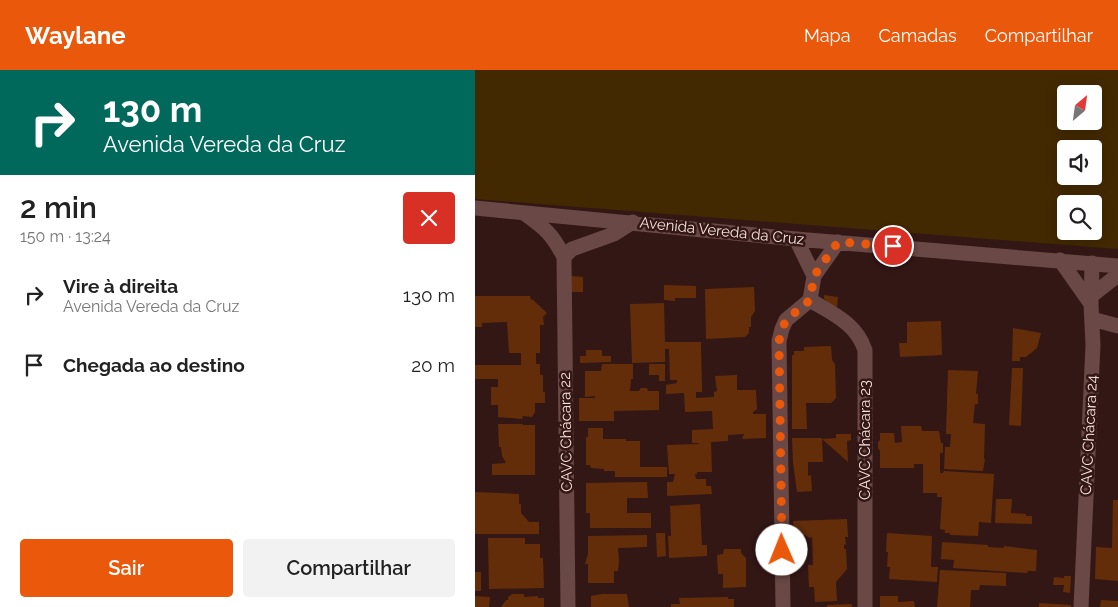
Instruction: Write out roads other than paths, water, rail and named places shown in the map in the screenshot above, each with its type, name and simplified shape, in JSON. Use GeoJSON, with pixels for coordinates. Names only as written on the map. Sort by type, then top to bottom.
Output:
{"type":"FeatureCollection","features":[{"type":"Feature","properties":{"kind":"street","name":"Avenida Vereda da Cruz"},"geometry":{"type":"LineString","coordinates":[[475,208],[796,239],[1118,266]]}},
{"type":"Feature","properties":{"kind":"street"},"geometry":{"type":"LineString","coordinates":[[523,213],[546,229],[564,257],[573,249],[614,234],[633,222]]}},
{"type":"Feature","properties":{"kind":"street"},"geometry":{"type":"LineString","coordinates":[[796,239],[814,276]]}},
{"type":"Feature","properties":{"kind":"street"},"geometry":{"type":"LineString","coordinates":[[783,607],[779,341],[786,320],[810,300],[814,276],[838,242]]}},
{"type":"Feature","properties":{"kind":"street","name":"CAVC Chácara 22"},"geometry":{"type":"LineString","coordinates":[[564,257],[568,607]]}},
{"type":"Feature","properties":{"kind":"street"},"geometry":{"type":"LineString","coordinates":[[1060,260],[1091,306],[1118,326]]}},
{"type":"Feature","properties":{"kind":"street","name":"CAVC Chácara 24"},"geometry":{"type":"LineString","coordinates":[[1081,607],[1093,345],[1091,306],[1092,264]]}},
{"type":"Feature","properties":{"kind":"street"},"geometry":{"type":"LineString","coordinates":[[1091,306],[1118,275]]}},
{"type":"Feature","properties":{"kind":"street","name":"CAVC Chácara 23"},"geometry":{"type":"LineString","coordinates":[[810,300],[842,319],[861,338],[865,350],[865,607]]}}]}
